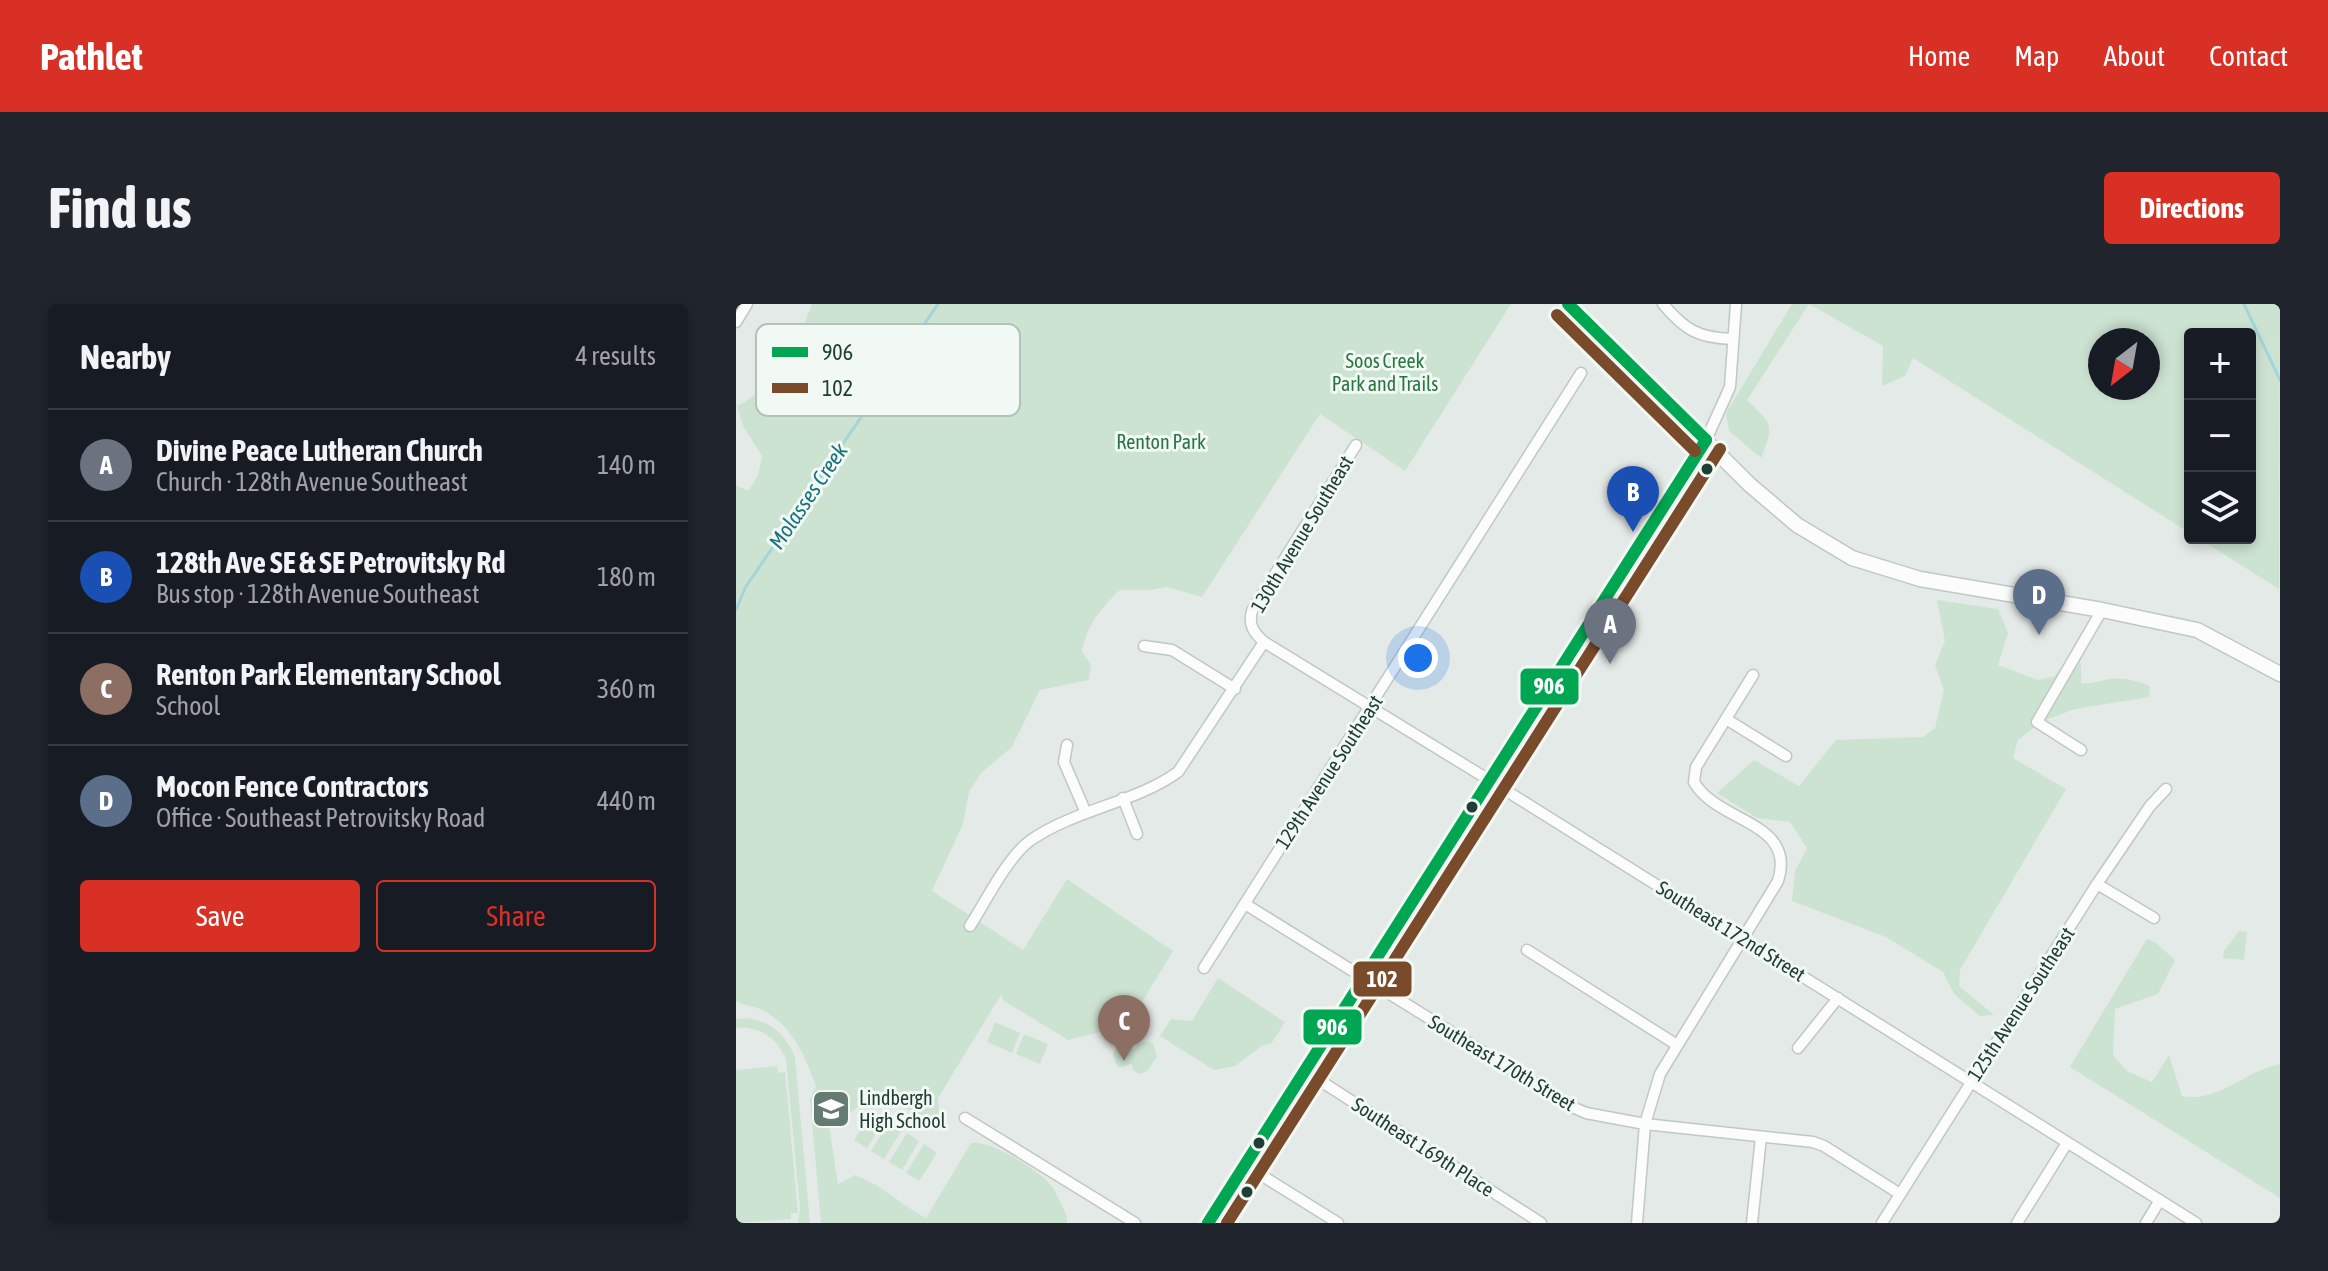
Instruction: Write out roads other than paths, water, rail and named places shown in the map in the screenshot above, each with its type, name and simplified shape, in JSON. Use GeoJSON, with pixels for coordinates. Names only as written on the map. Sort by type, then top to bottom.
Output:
{"type":"FeatureCollection","features":[{"type":"Feature","properties":{"kind":"street"},"geometry":{"type":"LineString","coordinates":[[736,322],[747,304]]}},
{"type":"Feature","properties":{"kind":"street"},"geometry":{"type":"LineString","coordinates":[[1568,304],[1750,485],[1785,516],[1852,558],[1920,579],[2102,610],[2197,630],[2280,674]]}},
{"type":"Feature","properties":{"kind":"street"},"geometry":{"type":"LineString","coordinates":[[1663,304],[1696,334],[1733,339]]}},
{"type":"Feature","properties":{"kind":"street"},"geometry":{"type":"LineString","coordinates":[[1208,1223],[1706,440],[1730,387],[1736,304]]}},
{"type":"Feature","properties":{"kind":"street","name":"129th Avenue Southeast"},"geometry":{"type":"LineString","coordinates":[[1204,968],[1581,373]]}},
{"type":"Feature","properties":{"kind":"street","name":"130th Avenue Southeast"},"geometry":{"type":"LineString","coordinates":[[970,926],[1019,851],[1031,840],[1086,813],[1165,782],[1178,772],[1264,642],[1254,633],[1250,618],[1252,611],[1356,445]]}},
{"type":"Feature","properties":{"kind":"street"},"geometry":{"type":"LineString","coordinates":[[2081,750],[2037,722],[2102,610]]}},
{"type":"Feature","properties":{"kind":"street","name":"Southeast 172nd Street"},"geometry":{"type":"LineString","coordinates":[[1264,642],[2196,1223]]}},
{"type":"Feature","properties":{"kind":"street"},"geometry":{"type":"LineString","coordinates":[[1144,646],[1172,650],[1235,689]]}},
{"type":"Feature","properties":{"kind":"street"},"geometry":{"type":"LineString","coordinates":[[1637,1223],[1645,1124],[1657,1082],[1778,881],[1782,859],[1776,843],[1705,796],[1694,782],[1696,767],[1753,675]]}},
{"type":"Feature","properties":{"kind":"street"},"geometry":{"type":"LineString","coordinates":[[1726,719],[1786,756]]}},
{"type":"Feature","properties":{"kind":"street"},"geometry":{"type":"LineString","coordinates":[[1067,745],[1064,762],[1086,813]]}},
{"type":"Feature","properties":{"kind":"street","name":"125th Avenue Southeast"},"geometry":{"type":"LineString","coordinates":[[1882,1223],[2097,884],[2150,806],[2166,789]]}},
{"type":"Feature","properties":{"kind":"street"},"geometry":{"type":"LineString","coordinates":[[1123,798],[1137,834]]}},
{"type":"Feature","properties":{"kind":"street"},"geometry":{"type":"LineString","coordinates":[[2097,884],[2154,918]]}},
{"type":"Feature","properties":{"kind":"street","name":"Southeast 170th Street"},"geometry":{"type":"LineString","coordinates":[[1245,904],[1572,1107],[1586,1113],[1645,1124],[1813,1142],[1900,1194]]}},
{"type":"Feature","properties":{"kind":"street"},"geometry":{"type":"LineString","coordinates":[[1527,950],[1677,1045]]}},
{"type":"Feature","properties":{"kind":"street"},"geometry":{"type":"LineString","coordinates":[[1798,1048],[1838,998]]}},
{"type":"Feature","properties":{"kind":"street","name":"Southeast 169th Place"},"geometry":{"type":"LineString","coordinates":[[1305,1071],[1541,1223]]}},
{"type":"Feature","properties":{"kind":"street"},"geometry":{"type":"LineString","coordinates":[[965,1118],[1135,1223]]}},
{"type":"Feature","properties":{"kind":"street"},"geometry":{"type":"LineString","coordinates":[[1752,1223],[1761,1137]]}},
{"type":"Feature","properties":{"kind":"street"},"geometry":{"type":"LineString","coordinates":[[2017,1223],[2067,1143]]}},
{"type":"Feature","properties":{"kind":"street"},"geometry":{"type":"LineString","coordinates":[[1245,1165],[1338,1223]]}},
{"type":"Feature","properties":{"kind":"street"},"geometry":{"type":"LineString","coordinates":[[2146,1223],[2160,1200]]}},
{"type":"Feature","properties":{"kind":"waterway","name":"Molasses Creek"},"geometry":{"type":"LineString","coordinates":[[924,324],[938,304]]}},
{"type":"Feature","properties":{"kind":"waterway"},"geometry":{"type":"LineString","coordinates":[[2244,304],[2280,380]]}},
{"type":"Feature","properties":{"kind":"waterway","name":"Molasses Creek"},"geometry":{"type":"LineString","coordinates":[[736,610],[745,588],[862,416]]}},
{"type":"Feature","properties":{"kind":"place","name":"128th Ave SE & SE Petrovitsky Rd"},"geometry":{"type":"Point","coordinates":[1633,532]}},
{"type":"Feature","properties":{"kind":"place","name":"Mocon Fence Contractors"},"geometry":{"type":"Point","coordinates":[2039,635]}},
{"type":"Feature","properties":{"kind":"place","name":"Divine Peace Lutheran Church"},"geometry":{"type":"Point","coordinates":[1610,664]}},
{"type":"Feature","properties":{"kind":"place","name":"Renton Park Elementary School"},"geometry":{"type":"Point","coordinates":[1124,1061]}},
{"type":"Feature","properties":{"kind":"place","name":"Lindbergh High School"},"geometry":{"type":"Point","coordinates":[831,1109]}},
{"type":"Feature","properties":{"kind":"park label","name":"Soos Creek Park and Trails"},"geometry":{"type":"Point","coordinates":[1385,372]}},
{"type":"Feature","properties":{"kind":"park label","name":"Renton Park"},"geometry":{"type":"Point","coordinates":[1161,442]}}]}
